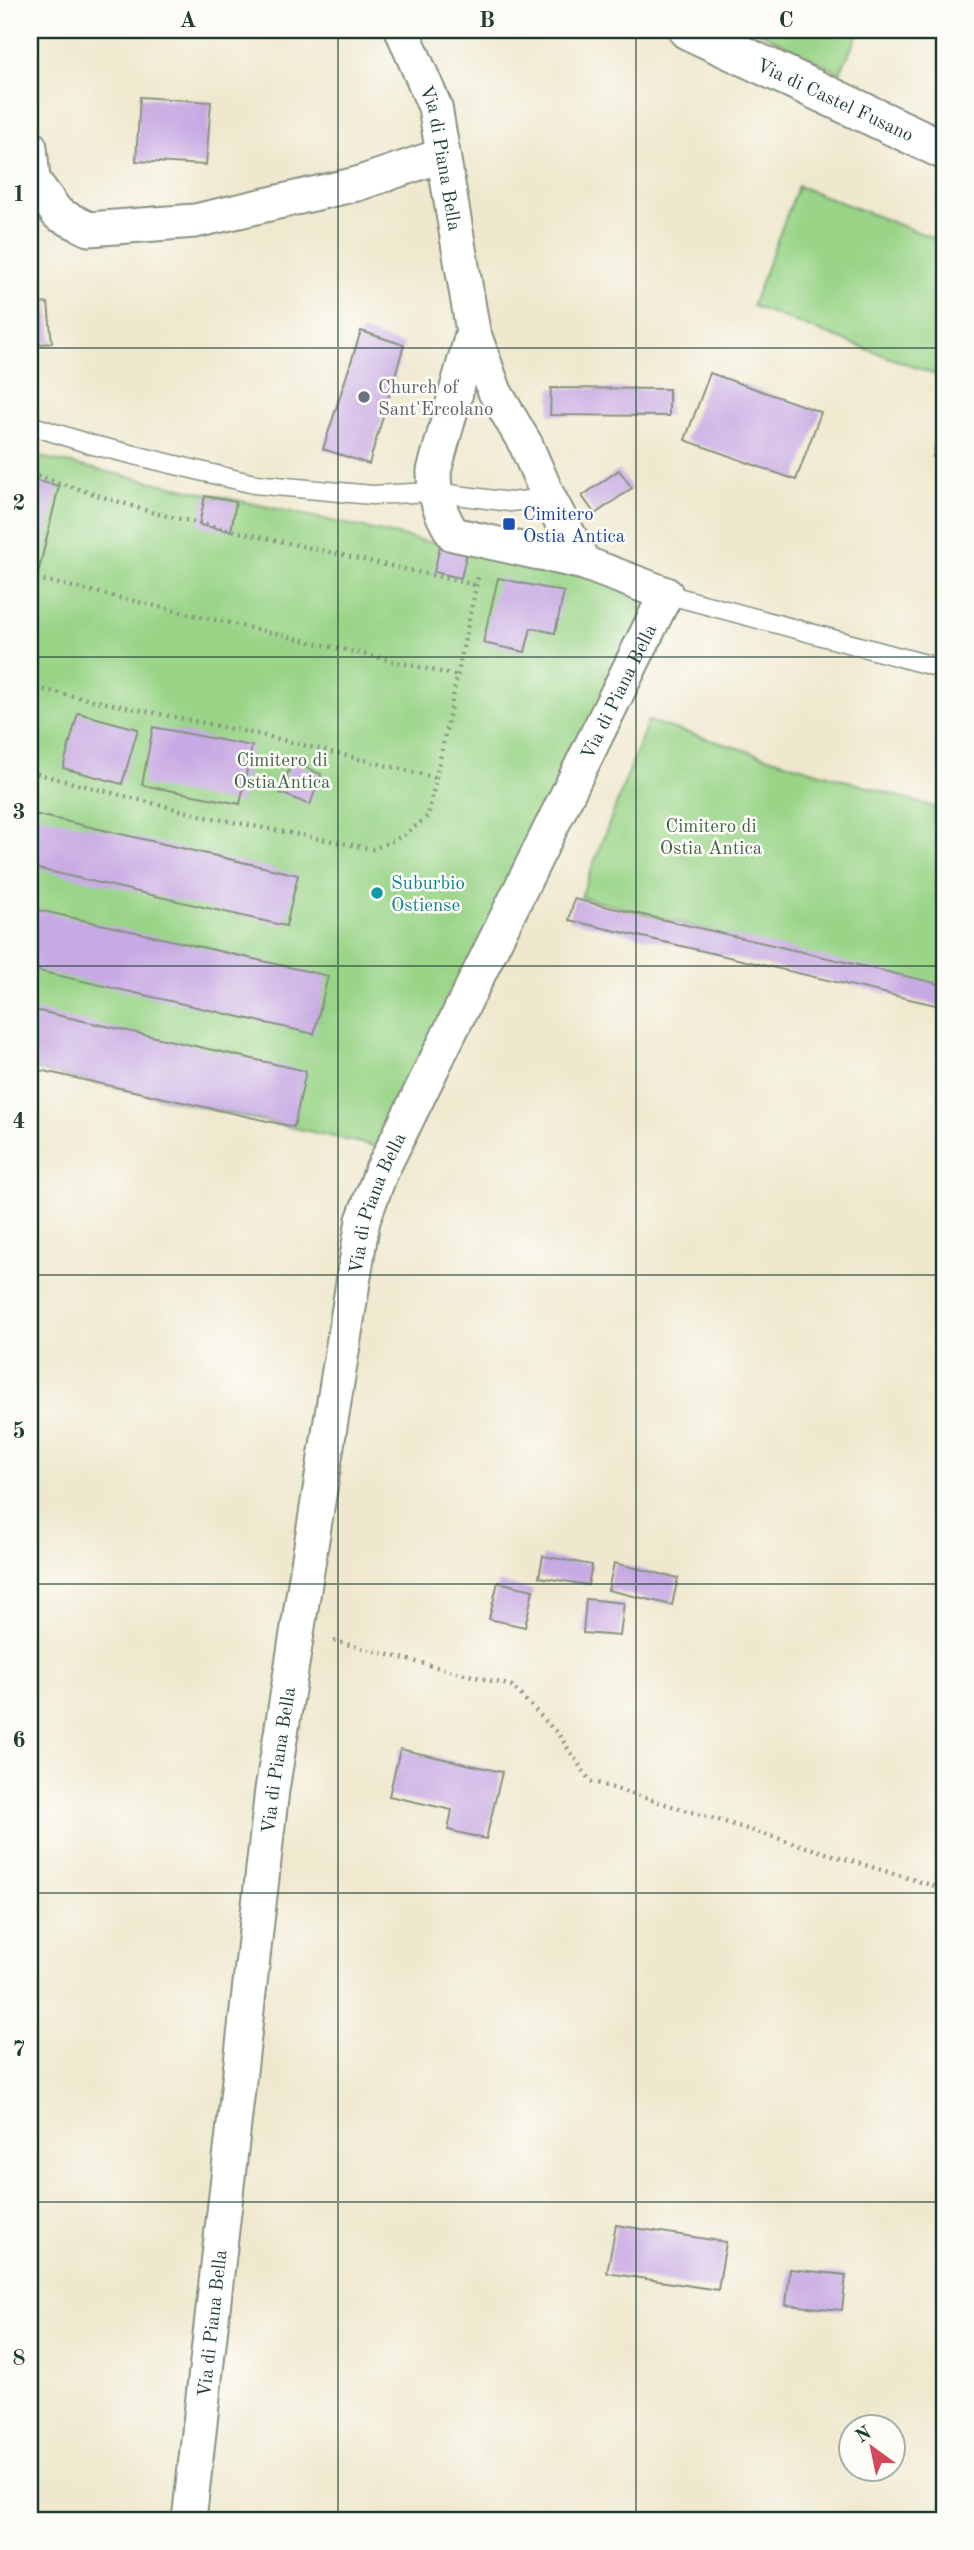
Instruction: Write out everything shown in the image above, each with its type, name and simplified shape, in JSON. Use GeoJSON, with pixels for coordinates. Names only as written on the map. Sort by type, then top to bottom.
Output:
{"type":"FeatureCollection","features":[{"type":"Feature","properties":{"kind":"street","name":"Via di Piana Bella"},"geometry":{"type":"LineString","coordinates":[[402,30],[435,107],[472,331],[495,392],[526,445],[549,498],[584,563]]}},
{"type":"Feature","properties":{"kind":"street","name":"Via di Castel Fusano"},"geometry":{"type":"LineString","coordinates":[[688,30],[944,150]]}},
{"type":"Feature","properties":{"kind":"street"},"geometry":{"type":"LineString","coordinates":[[30,147],[33,180],[58,214],[89,229],[195,221],[357,184],[443,155]]}},
{"type":"Feature","properties":{"kind":"street"},"geometry":{"type":"LineString","coordinates":[[472,331],[434,471],[434,492],[440,514],[480,570]]}},
{"type":"Feature","properties":{"kind":"street"},"geometry":{"type":"LineString","coordinates":[[453,534],[584,563],[666,594]]}},
{"type":"Feature","properties":{"kind":"street","name":"Via di Piana Bella"},"geometry":{"type":"LineString","coordinates":[[189,2520],[272,1790],[360,1235],[368,1203],[381,1172],[666,594]]}},
{"type":"Feature","properties":{"kind":"lane"},"geometry":{"type":"LineString","coordinates":[[30,425],[93,445],[254,484],[372,495],[434,492],[510,502],[549,498]]}},
{"type":"Feature","properties":{"kind":"lane"},"geometry":{"type":"LineString","coordinates":[[666,594],[944,669]]}},
{"type":"Feature","properties":{"kind":"path"},"geometry":{"type":"LineString","coordinates":[[30,475],[154,513],[480,570],[428,816],[403,836],[373,849],[207,817],[30,772]]}},
{"type":"Feature","properties":{"kind":"path"},"geometry":{"type":"LineString","coordinates":[[30,577],[458,676]]}},
{"type":"Feature","properties":{"kind":"path"},"geometry":{"type":"LineString","coordinates":[[30,687],[266,736],[437,778]]}},
{"type":"Feature","properties":{"kind":"path"},"geometry":{"type":"LineString","coordinates":[[296,1631],[512,1686],[559,1735],[590,1781],[944,1889]]}},
{"type":"Feature","properties":{"kind":"green space"},"geometry":{"type":"Polygon","coordinates":[[[756,30],[860,30],[840,73],[756,30]]]}},
{"type":"Feature","properties":{"kind":"green space"},"geometry":{"type":"Polygon","coordinates":[[[798,186],[944,242],[944,378],[752,306],[798,186]]]}},
{"type":"Feature","properties":{"kind":"green space","name":"Cimitero di OstiaAntica"},"geometry":{"type":"Polygon","coordinates":[[[30,455],[666,594],[378,1147],[30,1068],[30,455]]]}},
{"type":"Feature","properties":{"kind":"green space","name":"Cimitero di Ostia Antica"},"geometry":{"type":"Polygon","coordinates":[[[648,721],[944,810],[944,992],[581,897],[648,721]]]}},
{"type":"Feature","properties":{"kind":"building"},"geometry":{"type":"Polygon","coordinates":[[[140,97],[211,102],[206,165],[136,161],[140,97]]]}},
{"type":"Feature","properties":{"kind":"building"},"geometry":{"type":"Polygon","coordinates":[[[48,303],[52,343],[30,345],[30,305],[48,303]]]}},
{"type":"Feature","properties":{"kind":"building","name":"Church of Sant'Ercolano"},"geometry":{"type":"Polygon","coordinates":[[[361,331],[404,345],[369,464],[323,449],[361,331]]]}},
{"type":"Feature","properties":{"kind":"building"},"geometry":{"type":"Polygon","coordinates":[[[710,373],[821,412],[796,480],[685,440],[710,373]]]}},
{"type":"Feature","properties":{"kind":"building"},"geometry":{"type":"Polygon","coordinates":[[[551,388],[669,389],[669,416],[550,415],[551,388]]]}},
{"type":"Feature","properties":{"kind":"building"},"geometry":{"type":"Polygon","coordinates":[[[944,408],[944,459],[933,457],[944,408]]]}},
{"type":"Feature","properties":{"kind":"building"},"geometry":{"type":"Polygon","coordinates":[[[619,470],[632,488],[595,514],[582,496],[619,470]]]}},
{"type":"Feature","properties":{"kind":"building"},"geometry":{"type":"Polygon","coordinates":[[[33,480],[59,486],[38,574],[30,572],[30,494],[33,480]]]}},
{"type":"Feature","properties":{"kind":"building"},"geometry":{"type":"Polygon","coordinates":[[[205,496],[236,502],[231,531],[199,525],[205,496]]]}},
{"type":"Feature","properties":{"kind":"building"},"geometry":{"type":"Polygon","coordinates":[[[443,533],[470,539],[461,578],[434,572],[443,533]]]}},
{"type":"Feature","properties":{"kind":"building"},"geometry":{"type":"Polygon","coordinates":[[[498,578],[564,592],[555,633],[531,628],[525,652],[483,643],[498,578]]]}},
{"type":"Feature","properties":{"kind":"building"},"geometry":{"type":"Polygon","coordinates":[[[78,713],[138,729],[122,784],[63,768],[78,713]]]}},
{"type":"Feature","properties":{"kind":"building"},"geometry":{"type":"Polygon","coordinates":[[[153,727],[252,746],[240,804],[142,785],[153,727]]]}},
{"type":"Feature","properties":{"kind":"building"},"geometry":{"type":"Polygon","coordinates":[[[292,762],[321,774],[310,805],[280,793],[292,762]]]}},
{"type":"Feature","properties":{"kind":"building"},"geometry":{"type":"Polygon","coordinates":[[[30,813],[298,875],[286,926],[30,867],[30,813]]]}},
{"type":"Feature","properties":{"kind":"building"},"geometry":{"type":"Polygon","coordinates":[[[574,899],[944,985],[944,1007],[569,920],[574,899]]]}},
{"type":"Feature","properties":{"kind":"building"},"geometry":{"type":"Polygon","coordinates":[[[30,908],[328,976],[314,1034],[30,969],[30,908]]]}},
{"type":"Feature","properties":{"kind":"building"},"geometry":{"type":"Polygon","coordinates":[[[30,1009],[306,1071],[294,1127],[30,1068],[30,1009]]]}},
{"type":"Feature","properties":{"kind":"building"},"geometry":{"type":"Polygon","coordinates":[[[543,1556],[592,1565],[588,1585],[539,1577],[543,1556]]]}},
{"type":"Feature","properties":{"kind":"building"},"geometry":{"type":"Polygon","coordinates":[[[614,1563],[678,1578],[672,1605],[608,1590],[614,1563]]]}},
{"type":"Feature","properties":{"kind":"building"},"geometry":{"type":"Polygon","coordinates":[[[498,1582],[533,1590],[525,1627],[489,1619],[498,1582]]]}},
{"type":"Feature","properties":{"kind":"building"},"geometry":{"type":"Polygon","coordinates":[[[586,1599],[624,1603],[620,1636],[583,1633],[586,1599]]]}},
{"type":"Feature","properties":{"kind":"building"},"geometry":{"type":"Polygon","coordinates":[[[400,1749],[502,1772],[486,1839],[448,1830],[452,1810],[389,1796],[400,1749]]]}},
{"type":"Feature","properties":{"kind":"building"},"geometry":{"type":"Polygon","coordinates":[[[616,2225],[726,2242],[718,2290],[607,2273],[616,2225]]]}},
{"type":"Feature","properties":{"kind":"building"},"geometry":{"type":"Polygon","coordinates":[[[790,2269],[846,2275],[842,2310],[786,2305],[790,2269]]]}},
{"type":"Feature","properties":{"kind":"place","name":"Church of Sant'Ercolano"},"geometry":{"type":"Point","coordinates":[364,397]}},
{"type":"Feature","properties":{"kind":"place","name":"Cimitero Ostia Antica"},"geometry":{"type":"Point","coordinates":[509,524]}},
{"type":"Feature","properties":{"kind":"place","name":"Suburbio Ostiense"},"geometry":{"type":"Point","coordinates":[377,893]}}]}
